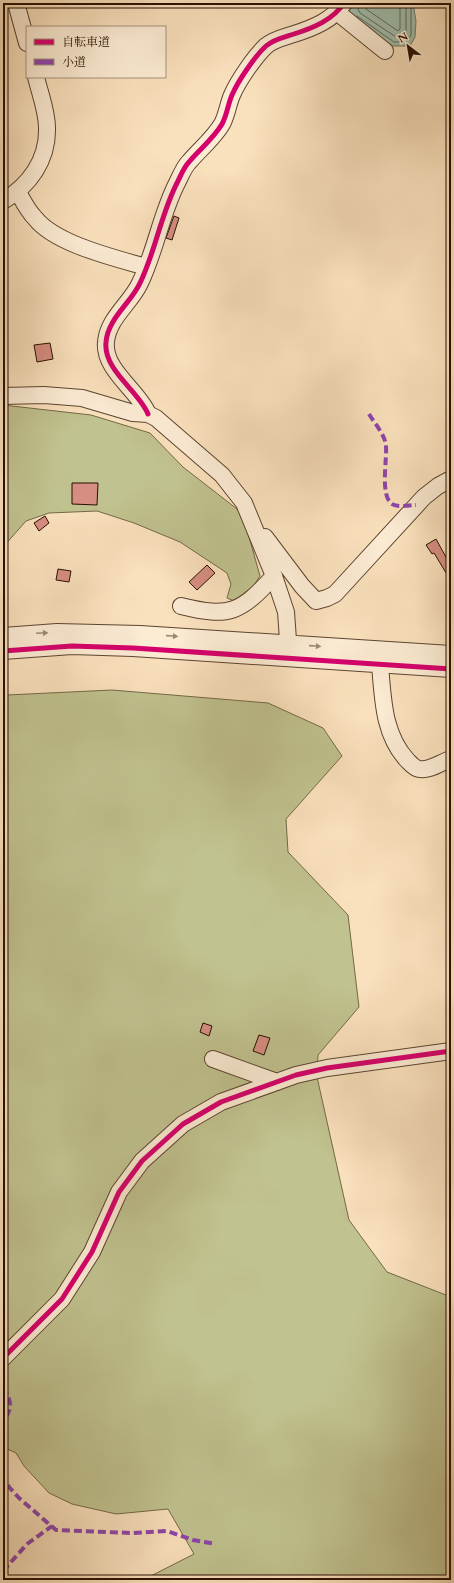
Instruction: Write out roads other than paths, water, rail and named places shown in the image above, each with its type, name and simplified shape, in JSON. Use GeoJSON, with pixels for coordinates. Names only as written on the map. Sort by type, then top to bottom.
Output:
{"type":"FeatureCollection","features":[{"type":"Feature","properties":{"kind":"street"},"geometry":{"type":"LineString","coordinates":[[16,3],[26,40]]}},
{"type":"Feature","properties":{"kind":"street"},"geometry":{"type":"LineString","coordinates":[[148,414],[144,405],[118,374],[107,352],[106,342],[109,331],[122,307],[139,285],[177,183],[187,164],[222,124],[232,94],[252,63],[267,45],[280,38],[307,30],[341,8],[385,51]]}},
{"type":"Feature","properties":{"kind":"street"},"geometry":{"type":"LineString","coordinates":[[3,201],[18,192],[26,184],[38,167],[47,142],[47,127],[44,109],[36,78]]}},
{"type":"Feature","properties":{"kind":"street"},"geometry":{"type":"LineString","coordinates":[[18,192],[35,219],[48,231],[84,248],[146,267]]}},
{"type":"Feature","properties":{"kind":"street"},"geometry":{"type":"LineString","coordinates":[[3,396],[44,395],[82,398],[133,413],[148,414],[156,418],[227,480],[244,502],[253,528],[274,576],[286,612],[289,651]]}},
{"type":"Feature","properties":{"kind":"street"},"geometry":{"type":"LineString","coordinates":[[253,528],[259,529],[302,586],[316,601],[335,594],[424,497],[438,486],[451,479]]}},
{"type":"Feature","properties":{"kind":"street"},"geometry":{"type":"LineString","coordinates":[[180,606],[213,613],[227,612],[248,602],[274,576]]}},
{"type":"Feature","properties":{"kind":"street"},"geometry":{"type":"LineString","coordinates":[[3,636],[57,632],[118,634],[289,651],[380,665],[451,669]]}},
{"type":"Feature","properties":{"kind":"street"},"geometry":{"type":"LineString","coordinates":[[3,651],[72,646],[451,654]]}},
{"type":"Feature","properties":{"kind":"street"},"geometry":{"type":"LineString","coordinates":[[380,665],[385,715],[392,737],[404,756],[414,768],[420,770],[451,759]]}},
{"type":"Feature","properties":{"kind":"street"},"geometry":{"type":"LineString","coordinates":[[3,1358],[62,1299],[92,1252],[119,1192],[142,1161],[183,1124],[221,1102],[277,1082],[327,1068],[451,1051]]}},
{"type":"Feature","properties":{"kind":"street"},"geometry":{"type":"LineString","coordinates":[[213,1059],[277,1082]]}},
{"type":"Feature","properties":{"kind":"water"},"geometry":{"type":"Polygon","coordinates":[[[352,3],[413,3],[416,21],[415,37],[410,46],[393,46],[353,19],[347,8],[352,3]]]}}]}
